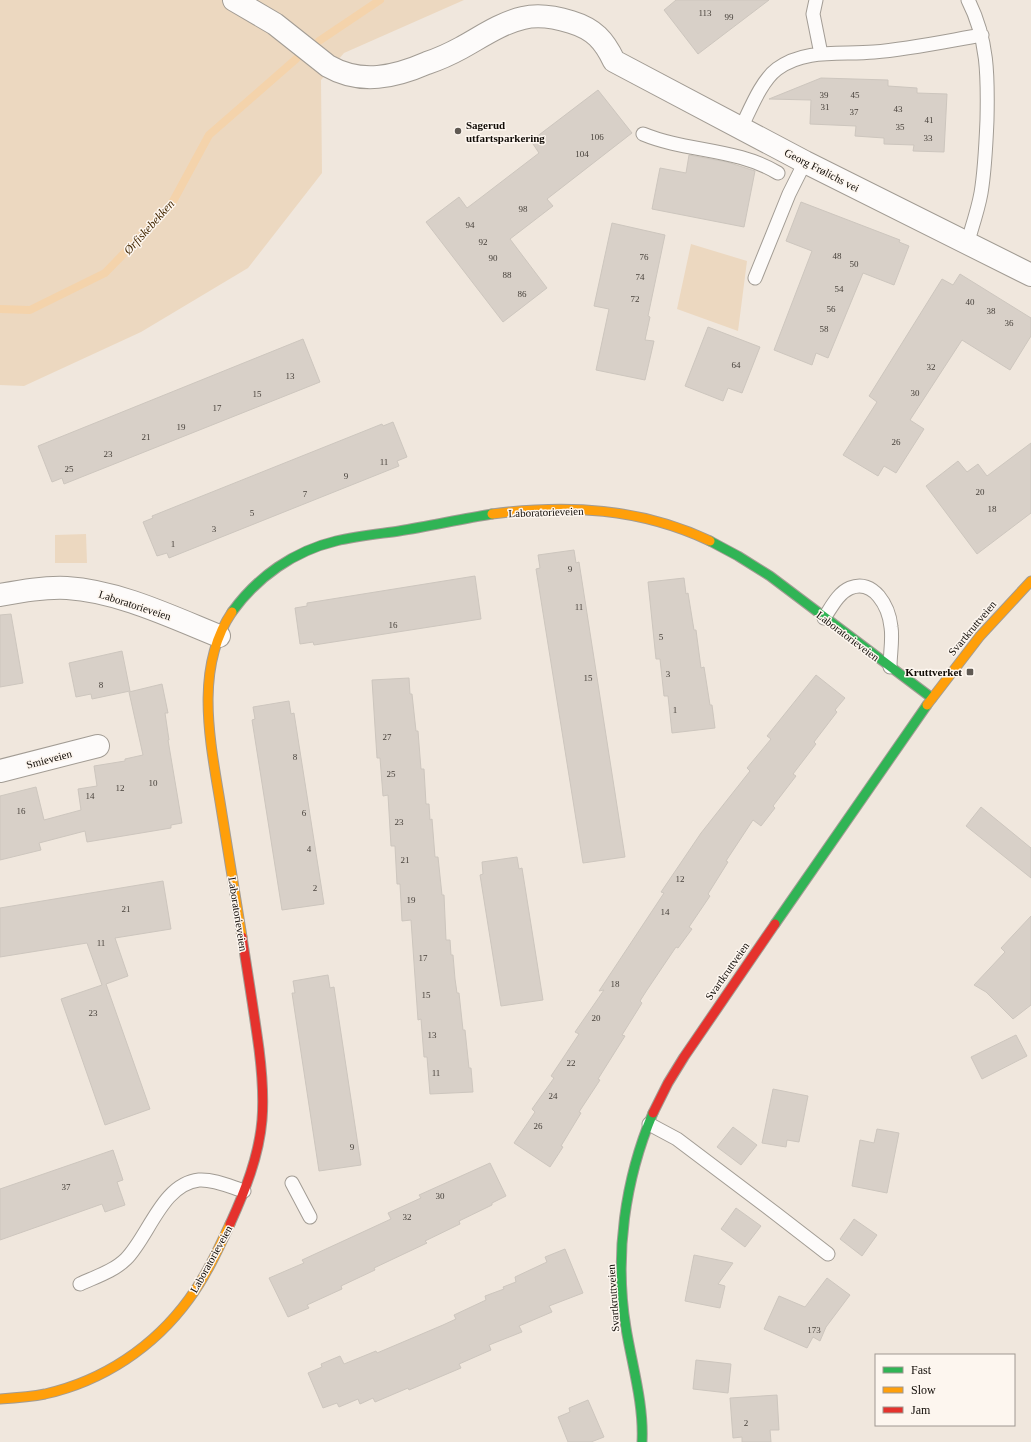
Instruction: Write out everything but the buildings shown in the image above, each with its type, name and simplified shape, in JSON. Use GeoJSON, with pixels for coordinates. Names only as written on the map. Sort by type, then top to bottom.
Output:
{"type":"FeatureCollection","features":[{"type":"Feature","properties":{"kind":"street","name":"Georg Frølichs vei"},"geometry":{"type":"LineString","coordinates":[[234,0],[275,24],[328,66],[338,72],[366,78],[381,77],[410,70],[458,49],[510,21],[537,16],[561,19],[576,24],[600,37],[608,48],[614,61],[805,162],[967,244],[1031,274]]}},
{"type":"Feature","properties":{"kind":"street","name":"Laboratorieveien"},"geometry":{"type":"LineString","coordinates":[[0,1399],[46,1394],[73,1386],[116,1366],[136,1353],[153,1339],[169,1323],[188,1299],[204,1275],[230,1225],[254,1163],[260,1135],[263,1107],[257,1033],[212,748],[208,706],[208,685],[210,666],[219,636],[235,608],[255,585],[283,563],[302,553],[343,540],[498,514],[555,509],[580,509],[637,517],[693,534],[720,546],[745,560],[770,576],[932,698]]}},
{"type":"Feature","properties":{"kind":"street","name":"Svartkruttveien"},"geometry":{"type":"LineString","coordinates":[[642,1442],[642,1418],[627,1335],[622,1295],[622,1262],[623,1235],[630,1189],[638,1155],[648,1124],[674,1074],[709,1019],[932,698],[980,636],[1031,581]]}},
{"type":"Feature","properties":{"kind":"street","name":"Laboratorieveien"},"geometry":{"type":"LineString","coordinates":[[0,595],[25,590],[49,588],[68,588],[92,591],[114,596],[219,636]]}},
{"type":"Feature","properties":{"kind":"street","name":"Smieveien"},"geometry":{"type":"LineString","coordinates":[[0,771],[98,746]]}},
{"type":"Feature","properties":{"kind":"lane"},"geometry":{"type":"LineString","coordinates":[[816,0],[813,14],[821,54]]}},
{"type":"Feature","properties":{"kind":"lane"},"geometry":{"type":"LineString","coordinates":[[967,244],[976,216],[981,193],[985,162],[988,89],[987,62],[982,35],[968,0]]}},
{"type":"Feature","properties":{"kind":"lane"},"geometry":{"type":"LineString","coordinates":[[741,128],[766,81],[777,69],[789,62],[803,57],[821,54],[874,52],[982,35]]}},
{"type":"Feature","properties":{"kind":"lane"},"geometry":{"type":"LineString","coordinates":[[643,134],[666,142],[738,156],[778,173]]}},
{"type":"Feature","properties":{"kind":"lane"},"geometry":{"type":"LineString","coordinates":[[755,278],[789,194],[805,162]]}},
{"type":"Feature","properties":{"kind":"lane"},"geometry":{"type":"LineString","coordinates":[[824,618],[840,595],[851,588],[864,587],[876,592],[886,606],[892,626],[890,667]]}},
{"type":"Feature","properties":{"kind":"lane"},"geometry":{"type":"LineString","coordinates":[[648,1124],[677,1139],[828,1254]]}},
{"type":"Feature","properties":{"kind":"lane"},"geometry":{"type":"LineString","coordinates":[[80,1284],[117,1266],[126,1259],[164,1202],[177,1190],[190,1182],[200,1180],[213,1182],[244,1191]]}},
{"type":"Feature","properties":{"kind":"lane"},"geometry":{"type":"LineString","coordinates":[[292,1183],[310,1217]]}},
{"type":"Feature","properties":{"kind":"shaded area"},"geometry":{"type":"Polygon","coordinates":[[[0,0],[464,0],[344,53],[321,80],[322,173],[248,268],[141,332],[24,386],[0,385],[0,0]]]}},
{"type":"Feature","properties":{"kind":"shaded area"},"geometry":{"type":"Polygon","coordinates":[[[691,244],[747,261],[738,331],[677,309],[691,244]]]}},
{"type":"Feature","properties":{"kind":"shaded area"},"geometry":{"type":"Polygon","coordinates":[[[86,534],[87,563],[55,563],[55,535],[86,534]]]}},
{"type":"Feature","properties":{"kind":"waterway","name":"Ørfiskebekken"},"geometry":{"type":"LineString","coordinates":[[319,41],[380,0]]}},
{"type":"Feature","properties":{"kind":"waterway","name":"Ørfiskebekken"},"geometry":{"type":"LineString","coordinates":[[0,309],[30,310],[105,273],[171,205],[209,135],[296,59]]}},
{"type":"Feature","properties":{"kind":"traffic: fast"},"geometry":{"type":"LineString","coordinates":[[232,612],[253,588],[278,567],[320,545],[352,538],[492,514]]}},
{"type":"Feature","properties":{"kind":"traffic: fast"},"geometry":{"type":"LineString","coordinates":[[710,541],[770,576],[932,698]]}},
{"type":"Feature","properties":{"kind":"traffic: fast"},"geometry":{"type":"LineString","coordinates":[[775,924],[927,705]]}},
{"type":"Feature","properties":{"kind":"traffic: fast"},"geometry":{"type":"LineString","coordinates":[[642,1442],[641,1413],[626,1328],[621,1273],[624,1218],[629,1191],[635,1164],[653,1113]]}},
{"type":"Feature","properties":{"kind":"traffic: slow"},"geometry":{"type":"LineString","coordinates":[[492,514],[548,509],[603,511],[657,521],[710,541]]}},
{"type":"Feature","properties":{"kind":"traffic: slow"},"geometry":{"type":"LineString","coordinates":[[927,705],[980,636],[1031,581]]}},
{"type":"Feature","properties":{"kind":"traffic: slow"},"geometry":{"type":"LineString","coordinates":[[232,612],[220,635],[212,659],[208,711],[210,737],[242,937]]}},
{"type":"Feature","properties":{"kind":"traffic: slow"},"geometry":{"type":"LineString","coordinates":[[0,1399],[39,1395],[66,1388],[107,1371],[126,1360],[160,1332],[189,1299],[206,1272],[230,1224]]}},
{"type":"Feature","properties":{"kind":"traffic: jam"},"geometry":{"type":"LineString","coordinates":[[653,1113],[668,1083],[684,1057],[775,924]]}},
{"type":"Feature","properties":{"kind":"traffic: jam"},"geometry":{"type":"LineString","coordinates":[[230,1224],[255,1160],[263,1111],[260,1058],[242,937]]}},
{"type":"Feature","properties":{"kind":"place","name":"Sagerud utfartsparkering"},"geometry":{"type":"Point","coordinates":[458,131]}},
{"type":"Feature","properties":{"kind":"place","name":"Kruttverket"},"geometry":{"type":"Point","coordinates":[970,672]}}]}
